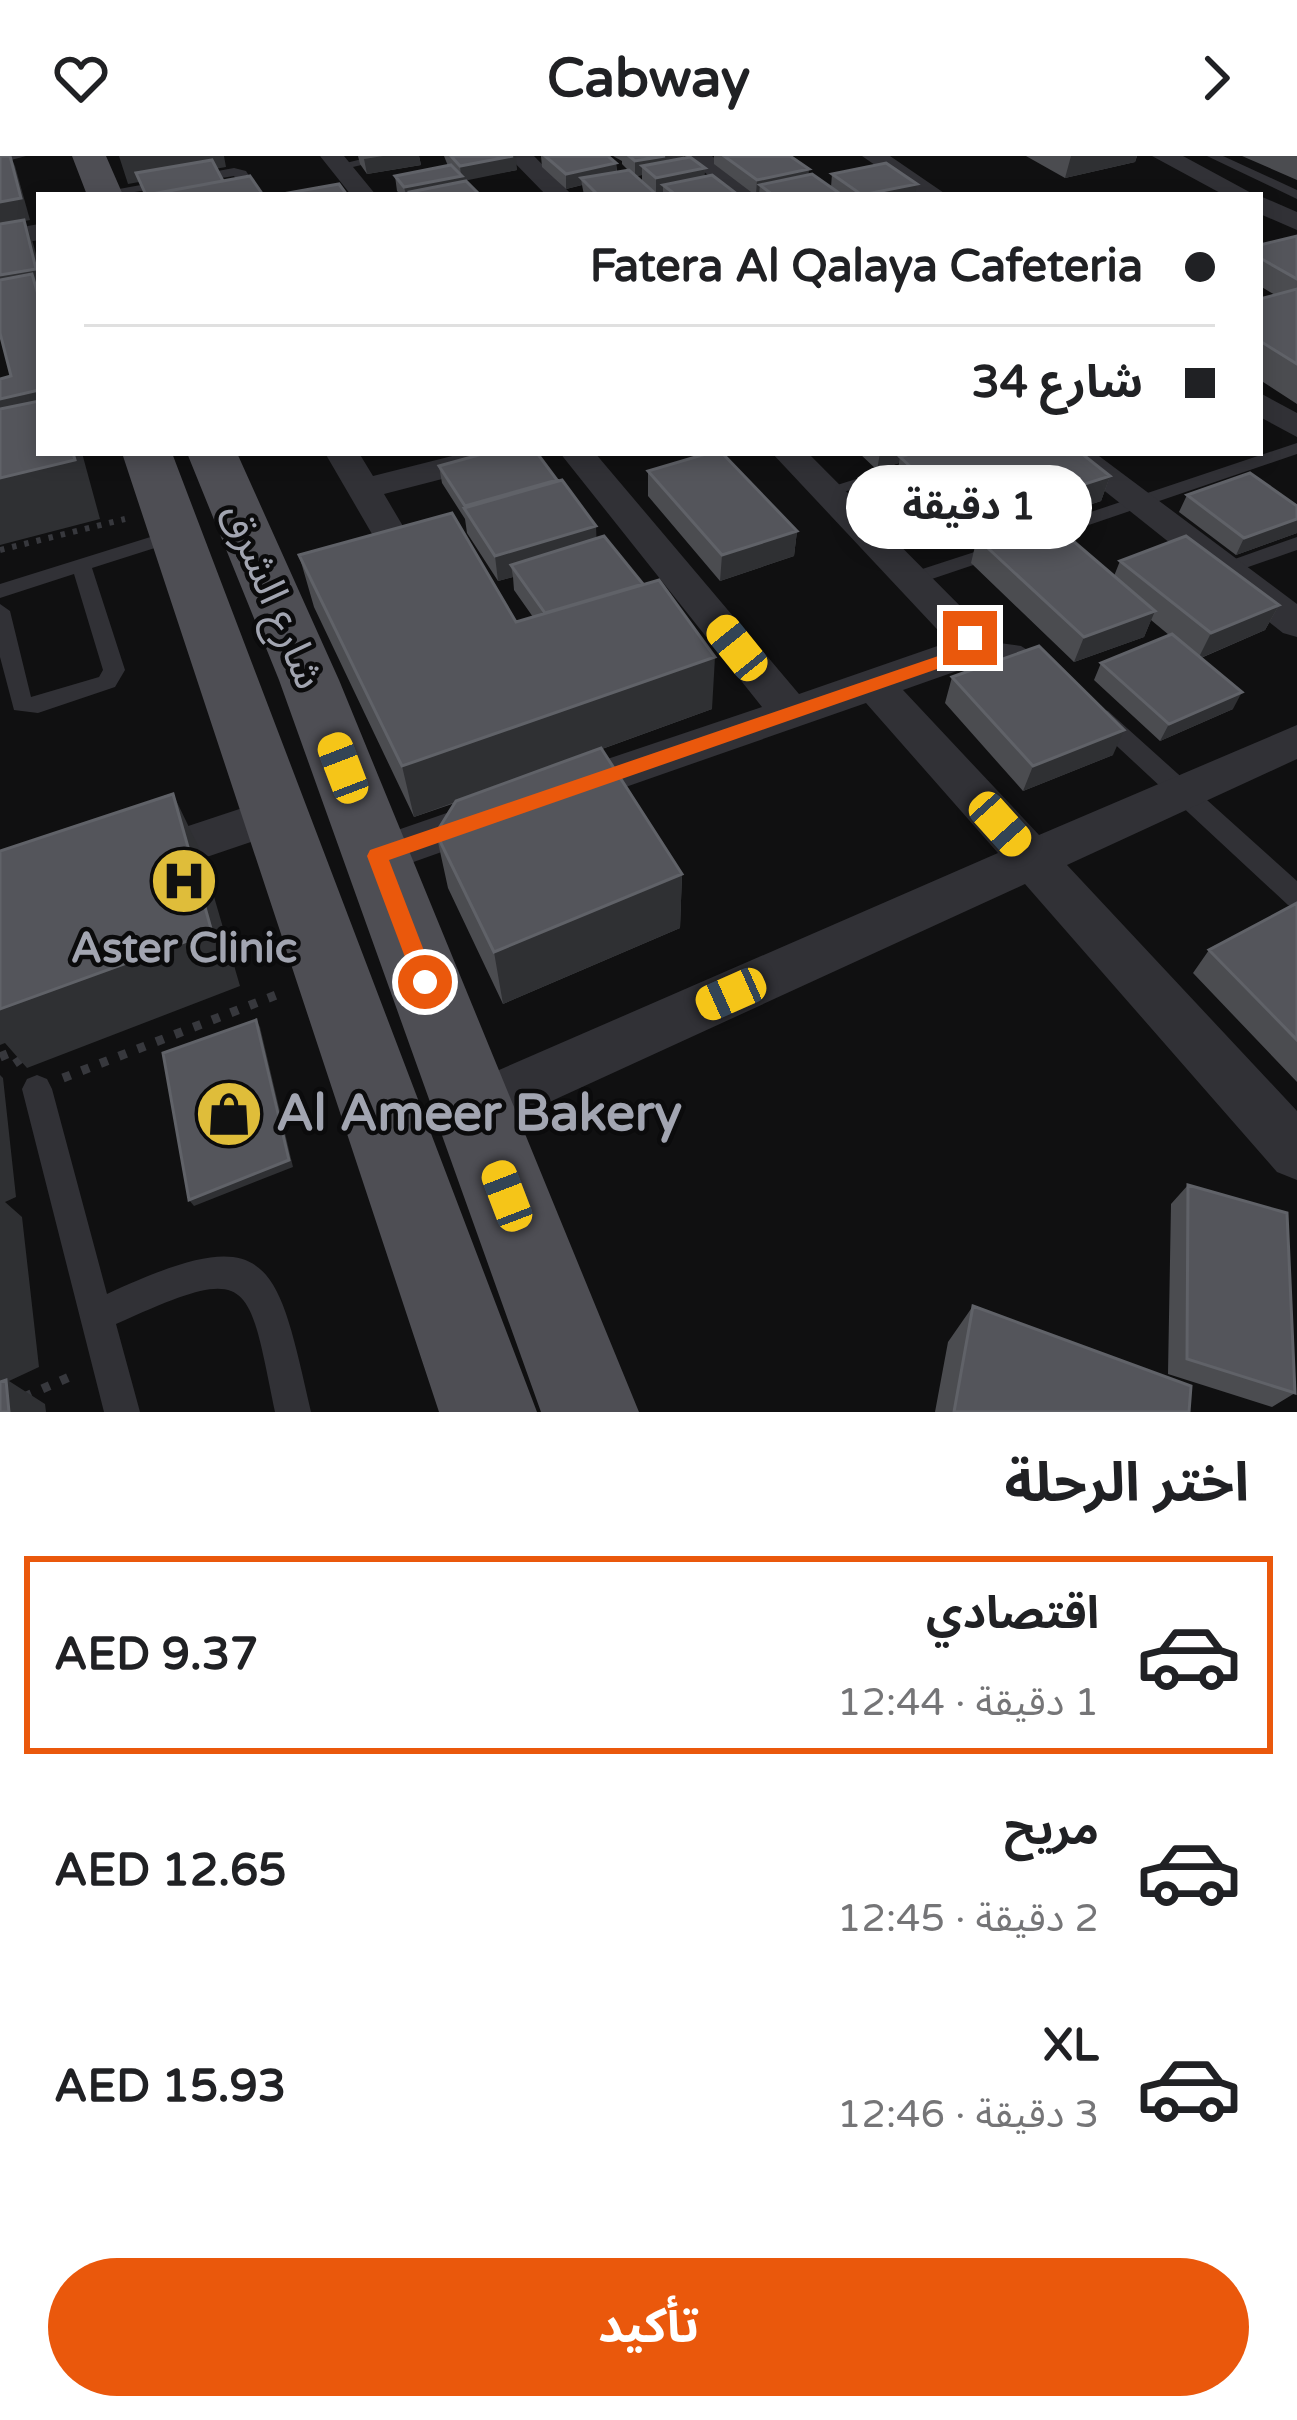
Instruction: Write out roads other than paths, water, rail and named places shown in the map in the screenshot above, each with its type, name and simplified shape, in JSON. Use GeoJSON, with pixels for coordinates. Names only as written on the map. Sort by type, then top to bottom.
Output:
{"type":"FeatureCollection","features":[{"type":"Feature","properties":{"kind":"main road"},"geometry":{"type":"LineString","coordinates":[[89,156],[103,192]]}},
{"type":"Feature","properties":{"kind":"main road","name":"شارع الشرق"},"geometry":{"type":"LineString","coordinates":[[213,456],[310,680],[590,1412]]}},
{"type":"Feature","properties":{"kind":"main road","name":"شارع الشرق"},"geometry":{"type":"LineString","coordinates":[[156,481],[488,1412]]}},
{"type":"Feature","properties":{"kind":"street"},"geometry":{"type":"LineString","coordinates":[[520,156],[557,192]]}},
{"type":"Feature","properties":{"kind":"street"},"geometry":{"type":"LineString","coordinates":[[697,156],[744,192]]}},
{"type":"Feature","properties":{"kind":"street"},"geometry":{"type":"LineString","coordinates":[[881,160],[932,156]]}},
{"type":"Feature","properties":{"kind":"street"},"geometry":{"type":"LineString","coordinates":[[1164,156],[1237,192]]}},
{"type":"Feature","properties":{"kind":"street"},"geometry":{"type":"LineString","coordinates":[[881,160],[930,192]]}},
{"type":"Feature","properties":{"kind":"street"},"geometry":{"type":"LineString","coordinates":[[336,161],[362,192]]}},
{"type":"Feature","properties":{"kind":"street"},"geometry":{"type":"LineString","coordinates":[[1263,206],[1297,226]]}},
{"type":"Feature","properties":{"kind":"street"},"geometry":{"type":"LineString","coordinates":[[1263,238],[1297,226]]}},
{"type":"Feature","properties":{"kind":"street"},"geometry":{"type":"LineString","coordinates":[[0,239],[36,233]]}},
{"type":"Feature","properties":{"kind":"street"},"geometry":{"type":"LineString","coordinates":[[1263,406],[1297,427]]}},
{"type":"Feature","properties":{"kind":"street"},"geometry":{"type":"LineString","coordinates":[[344,456],[392,538]]}},
{"type":"Feature","properties":{"kind":"street"},"geometry":{"type":"LineString","coordinates":[[363,489],[492,456]]}},
{"type":"Feature","properties":{"kind":"street"},"geometry":{"type":"LineString","coordinates":[[579,456],[790,713]]}},
{"type":"Feature","properties":{"kind":"street"},"geometry":{"type":"LineString","coordinates":[[377,856],[956,656],[970,646],[965,631],[791,456]]}},
{"type":"Feature","properties":{"kind":"street"},"geometry":{"type":"LineString","coordinates":[[1078,456],[1297,624]]}},
{"type":"Feature","properties":{"kind":"street"},"geometry":{"type":"LineString","coordinates":[[873,684],[1297,1152]]}},
{"type":"Feature","properties":{"kind":"street"},"geometry":{"type":"LineString","coordinates":[[473,1109],[1297,741]]}},
{"type":"Feature","properties":{"kind":"street"},"geometry":{"type":"LineString","coordinates":[[85,879],[276,815]]}},
{"type":"Feature","properties":{"kind":"lane"},"geometry":{"type":"LineString","coordinates":[[0,160],[20,156]]}},
{"type":"Feature","properties":{"kind":"lane"},"geometry":{"type":"LineString","coordinates":[[336,161],[394,156]]}},
{"type":"Feature","properties":{"kind":"lane"},"geometry":{"type":"LineString","coordinates":[[1213,156],[1297,195]]}},
{"type":"Feature","properties":{"kind":"lane"},"geometry":{"type":"LineString","coordinates":[[116,192],[234,172],[241,174],[252,192]]}},
{"type":"Feature","properties":{"kind":"lane"},"geometry":{"type":"LineString","coordinates":[[914,579],[1297,448]]}},
{"type":"Feature","properties":{"kind":"lane"},"geometry":{"type":"LineString","coordinates":[[827,491],[949,456]]}},
{"type":"Feature","properties":{"kind":"lane"},"geometry":{"type":"LineString","coordinates":[[0,591],[81,564],[156,481]]}},
{"type":"Feature","properties":{"kind":"lane"},"geometry":{"type":"LineString","coordinates":[[1225,569],[1297,543]]}},
{"type":"Feature","properties":{"kind":"lane"},"geometry":{"type":"LineString","coordinates":[[0,611],[22,704],[38,705],[107,682],[114,670],[81,564]]}},
{"type":"Feature","properties":{"kind":"lane"},"geometry":{"type":"LineString","coordinates":[[970,646],[1033,659],[1297,897]]}},
{"type":"Feature","properties":{"kind":"lane"},"geometry":{"type":"LineString","coordinates":[[37,1089],[122,1412]]}},
{"type":"Feature","properties":{"kind":"lane"},"geometry":{"type":"LineString","coordinates":[[96,1316],[214,1270],[239,1272],[258,1286],[267,1309],[293,1412]]}},
{"type":"Feature","properties":{"kind":"place","name":"Aster Clinic"},"geometry":{"type":"Point","coordinates":[184,881]}},
{"type":"Feature","properties":{"kind":"place","name":"Al Ameer Bakery"},"geometry":{"type":"Point","coordinates":[229,1114]}}]}
